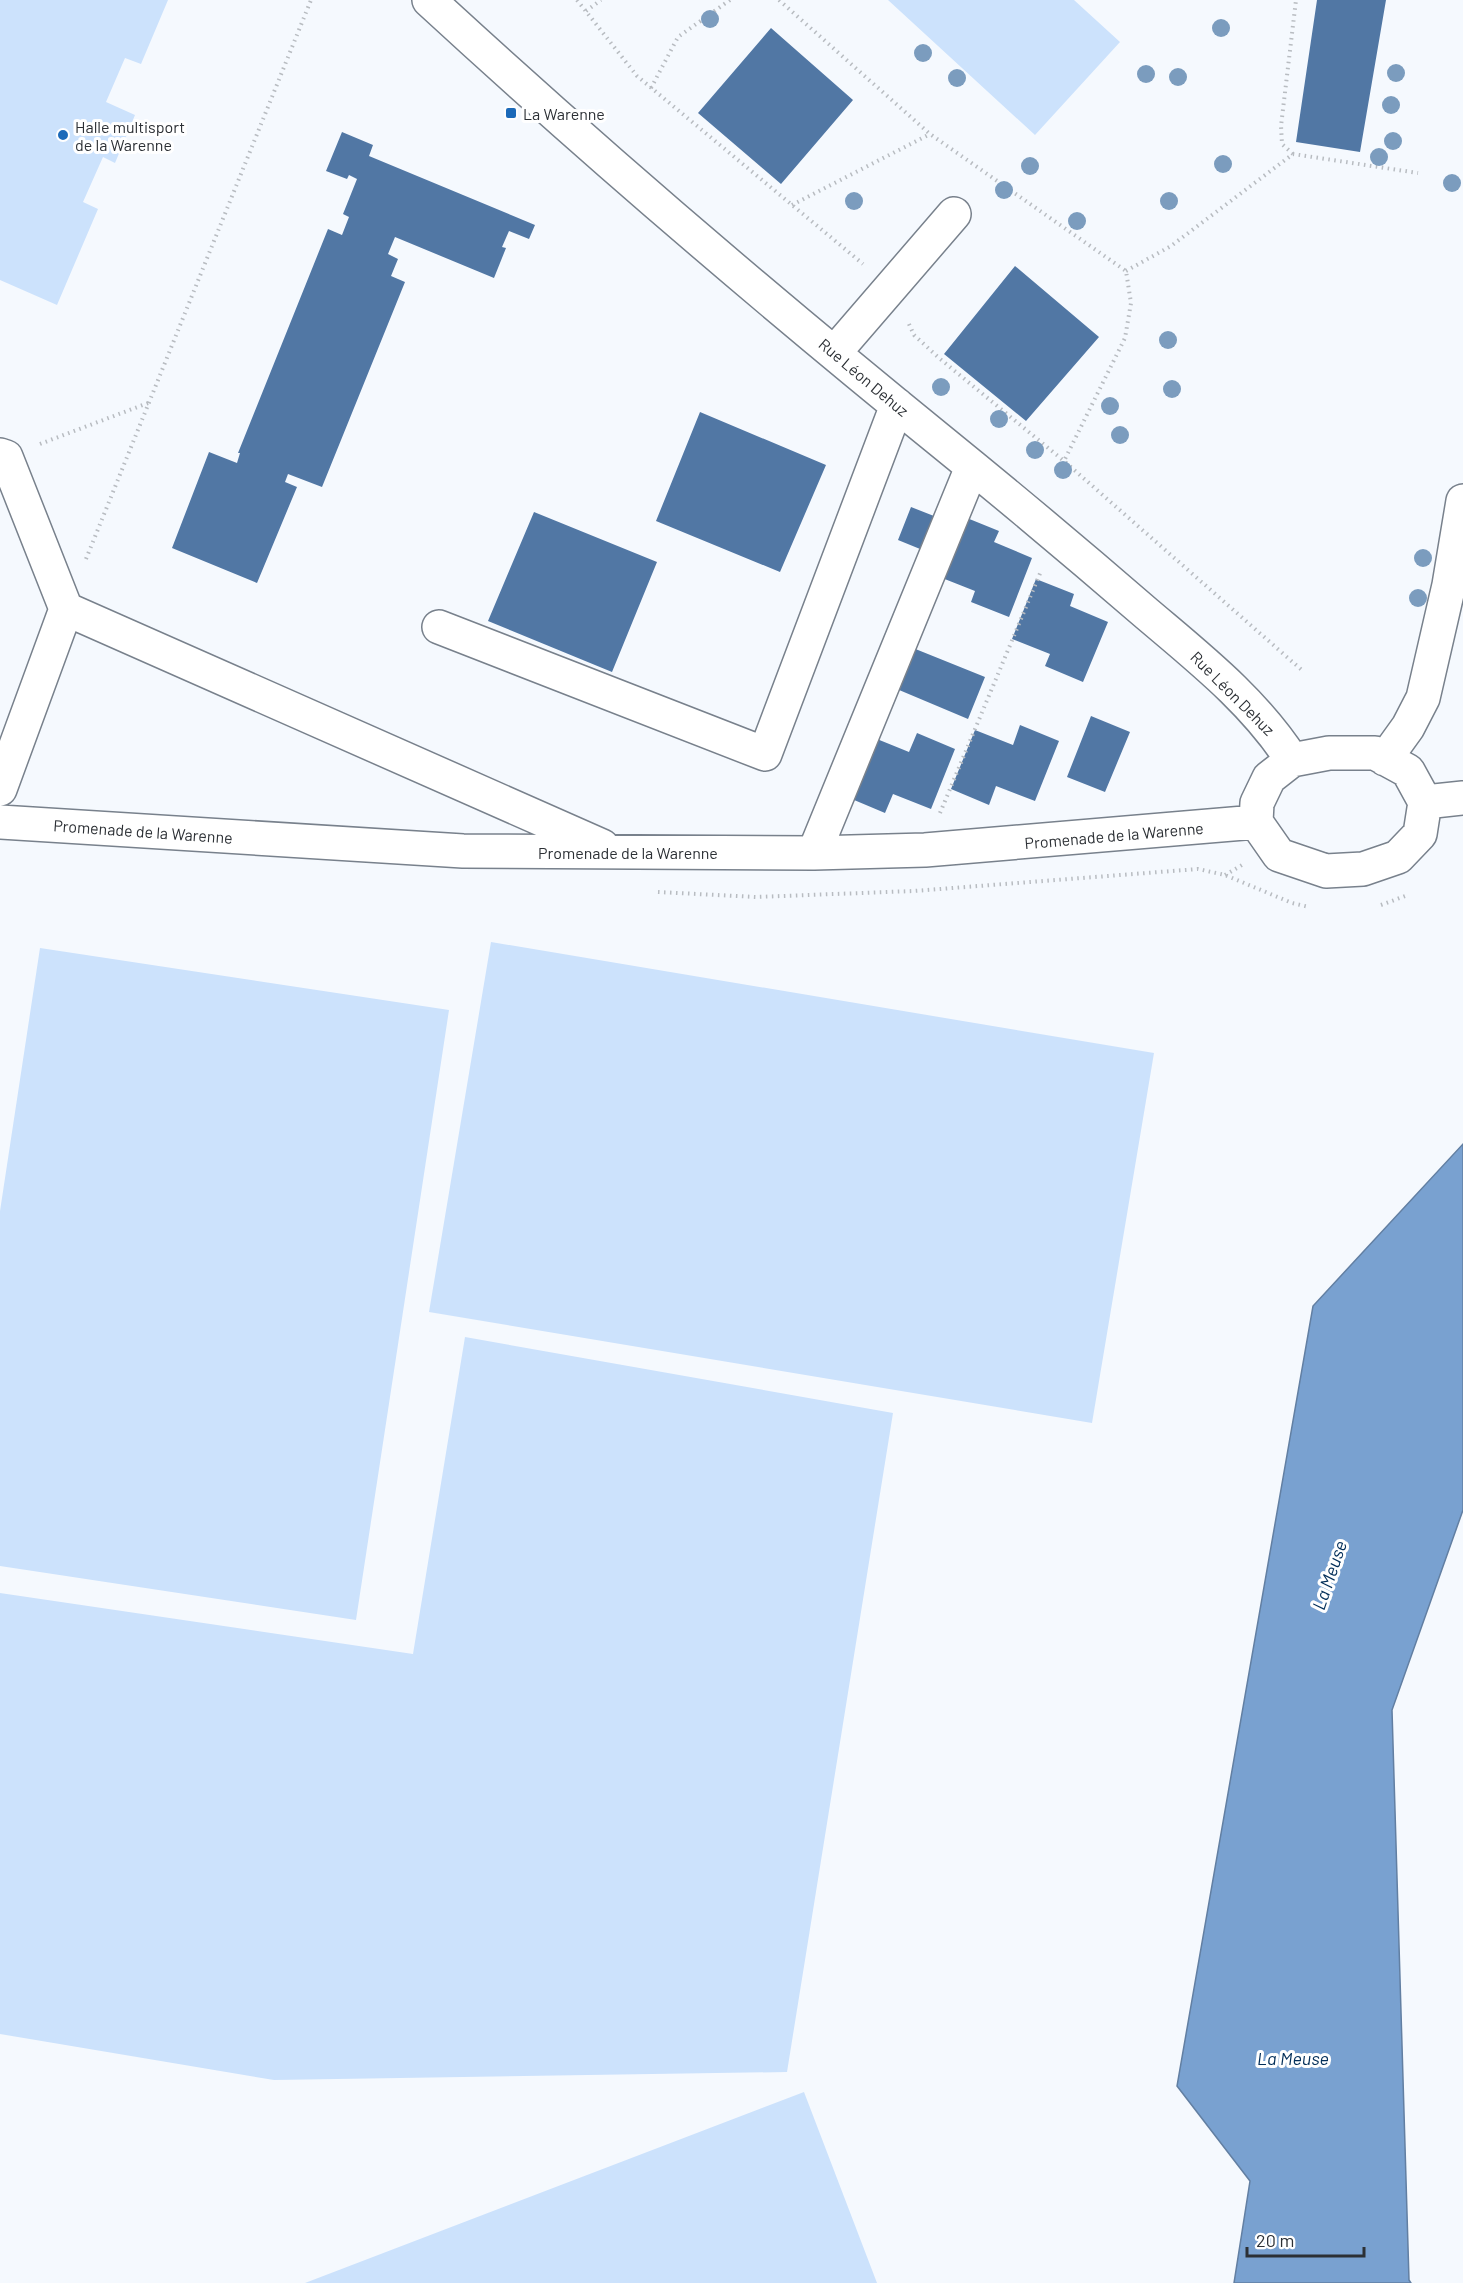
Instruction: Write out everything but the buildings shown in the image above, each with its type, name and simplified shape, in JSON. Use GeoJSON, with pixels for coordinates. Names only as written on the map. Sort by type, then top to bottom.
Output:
{"type":"FeatureCollection","features":[{"type":"Feature","properties":{"kind":"street","name":"Rue Léon Dehuz"},"geometry":{"type":"LineString","coordinates":[[429,0],[518,82],[897,405],[1056,535],[1222,678],[1275,734],[1292,760]]}},
{"type":"Feature","properties":{"kind":"street"},"geometry":{"type":"LineString","coordinates":[[835,352],[954,214]]}},
{"type":"Feature","properties":{"kind":"street"},"geometry":{"type":"LineString","coordinates":[[439,627],[765,754],[897,405]]}},
{"type":"Feature","properties":{"kind":"street"},"geometry":{"type":"LineString","coordinates":[[0,789],[66,609],[3,456]]}},
{"type":"Feature","properties":{"kind":"street"},"geometry":{"type":"LineString","coordinates":[[814,853],[972,466]]}},
{"type":"Feature","properties":{"kind":"street"},"geometry":{"type":"LineString","coordinates":[[1385,759],[1408,727],[1423,698],[1449,585],[1463,501]]}},
{"type":"Feature","properties":{"kind":"street"},"geometry":{"type":"LineString","coordinates":[[66,609],[615,852]]}},
{"type":"Feature","properties":{"kind":"street"},"geometry":{"type":"LineString","coordinates":[[1329,753],[1375,753],[1385,759],[1408,771],[1425,802],[1420,834],[1398,857],[1363,869],[1326,871],[1280,855],[1256,822],[1257,803],[1269,778],[1292,760],[1329,753]]}},
{"type":"Feature","properties":{"kind":"street"},"geometry":{"type":"LineString","coordinates":[[1425,802],[1463,798]]}},
{"type":"Feature","properties":{"kind":"street","name":"Promenade de la Warenne"},"geometry":{"type":"LineString","coordinates":[[0,822],[463,851],[814,853],[925,850],[1256,822]]}},
{"type":"Feature","properties":{"kind":"path"},"geometry":{"type":"LineString","coordinates":[[66,609],[311,0]]}},
{"type":"Feature","properties":{"kind":"path"},"geometry":{"type":"LineString","coordinates":[[577,0],[637,76],[891,288],[914,335],[1064,461],[1304,672]]}},
{"type":"Feature","properties":{"kind":"path"},"geometry":{"type":"LineString","coordinates":[[586,11],[601,0]]}},
{"type":"Feature","properties":{"kind":"path"},"geometry":{"type":"LineString","coordinates":[[651,88],[678,37],[730,0]]}},
{"type":"Feature","properties":{"kind":"path"},"geometry":{"type":"LineString","coordinates":[[779,0],[930,134],[1126,271],[1131,303],[1125,338],[1064,461]]}},
{"type":"Feature","properties":{"kind":"path"},"geometry":{"type":"LineString","coordinates":[[1296,0],[1281,126],[1282,144],[1293,154],[1418,173]]}},
{"type":"Feature","properties":{"kind":"path"},"geometry":{"type":"LineString","coordinates":[[792,205],[930,134]]}},
{"type":"Feature","properties":{"kind":"path"},"geometry":{"type":"LineString","coordinates":[[1126,271],[1171,246],[1293,154]]}},
{"type":"Feature","properties":{"kind":"path"},"geometry":{"type":"LineString","coordinates":[[3,456],[149,402]]}},
{"type":"Feature","properties":{"kind":"path"},"geometry":{"type":"LineString","coordinates":[[925,850],[1056,535]]}},
{"type":"Feature","properties":{"kind":"shaded area","name":"Halle multisport de la Warenne"},"geometry":{"type":"Polygon","coordinates":[[[0,0],[168,0],[141,64],[125,58],[106,102],[135,115],[115,163],[103,157],[83,202],[98,209],[57,305],[0,280],[0,0]]]}},
{"type":"Feature","properties":{"kind":"shaded area"},"geometry":{"type":"Polygon","coordinates":[[[888,0],[1074,0],[1120,42],[1035,135],[888,0]]]}},
{"type":"Feature","properties":{"kind":"shaded area"},"geometry":{"type":"Polygon","coordinates":[[[491,942],[1154,1053],[1092,1423],[429,1312],[491,942]]]}},
{"type":"Feature","properties":{"kind":"shaded area"},"geometry":{"type":"Polygon","coordinates":[[[40,948],[449,1010],[356,1620],[0,1566],[0,1211],[40,948]]]}},
{"type":"Feature","properties":{"kind":"shaded area"},"geometry":{"type":"Polygon","coordinates":[[[465,1337],[893,1413],[787,2072],[274,2080],[0,2034],[0,1593],[413,1654],[465,1337]]]}},
{"type":"Feature","properties":{"kind":"shaded area"},"geometry":{"type":"Polygon","coordinates":[[[804,2092],[877,2283],[305,2283],[804,2092]]]}},
{"type":"Feature","properties":{"kind":"water","name":"La Meuse"},"geometry":{"type":"Polygon","coordinates":[[[1463,1144],[1463,1510],[1392,1710],[1409,2280],[1411,2283],[1234,2283],[1250,2181],[1177,2086],[1313,1306],[1463,1144]]]}},
{"type":"Feature","properties":{"kind":"place","name":"La Warenne"},"geometry":{"type":"Point","coordinates":[511,113]}},
{"type":"Feature","properties":{"kind":"place","name":"Halle multisport de la Warenne"},"geometry":{"type":"Point","coordinates":[63,135]}}]}
